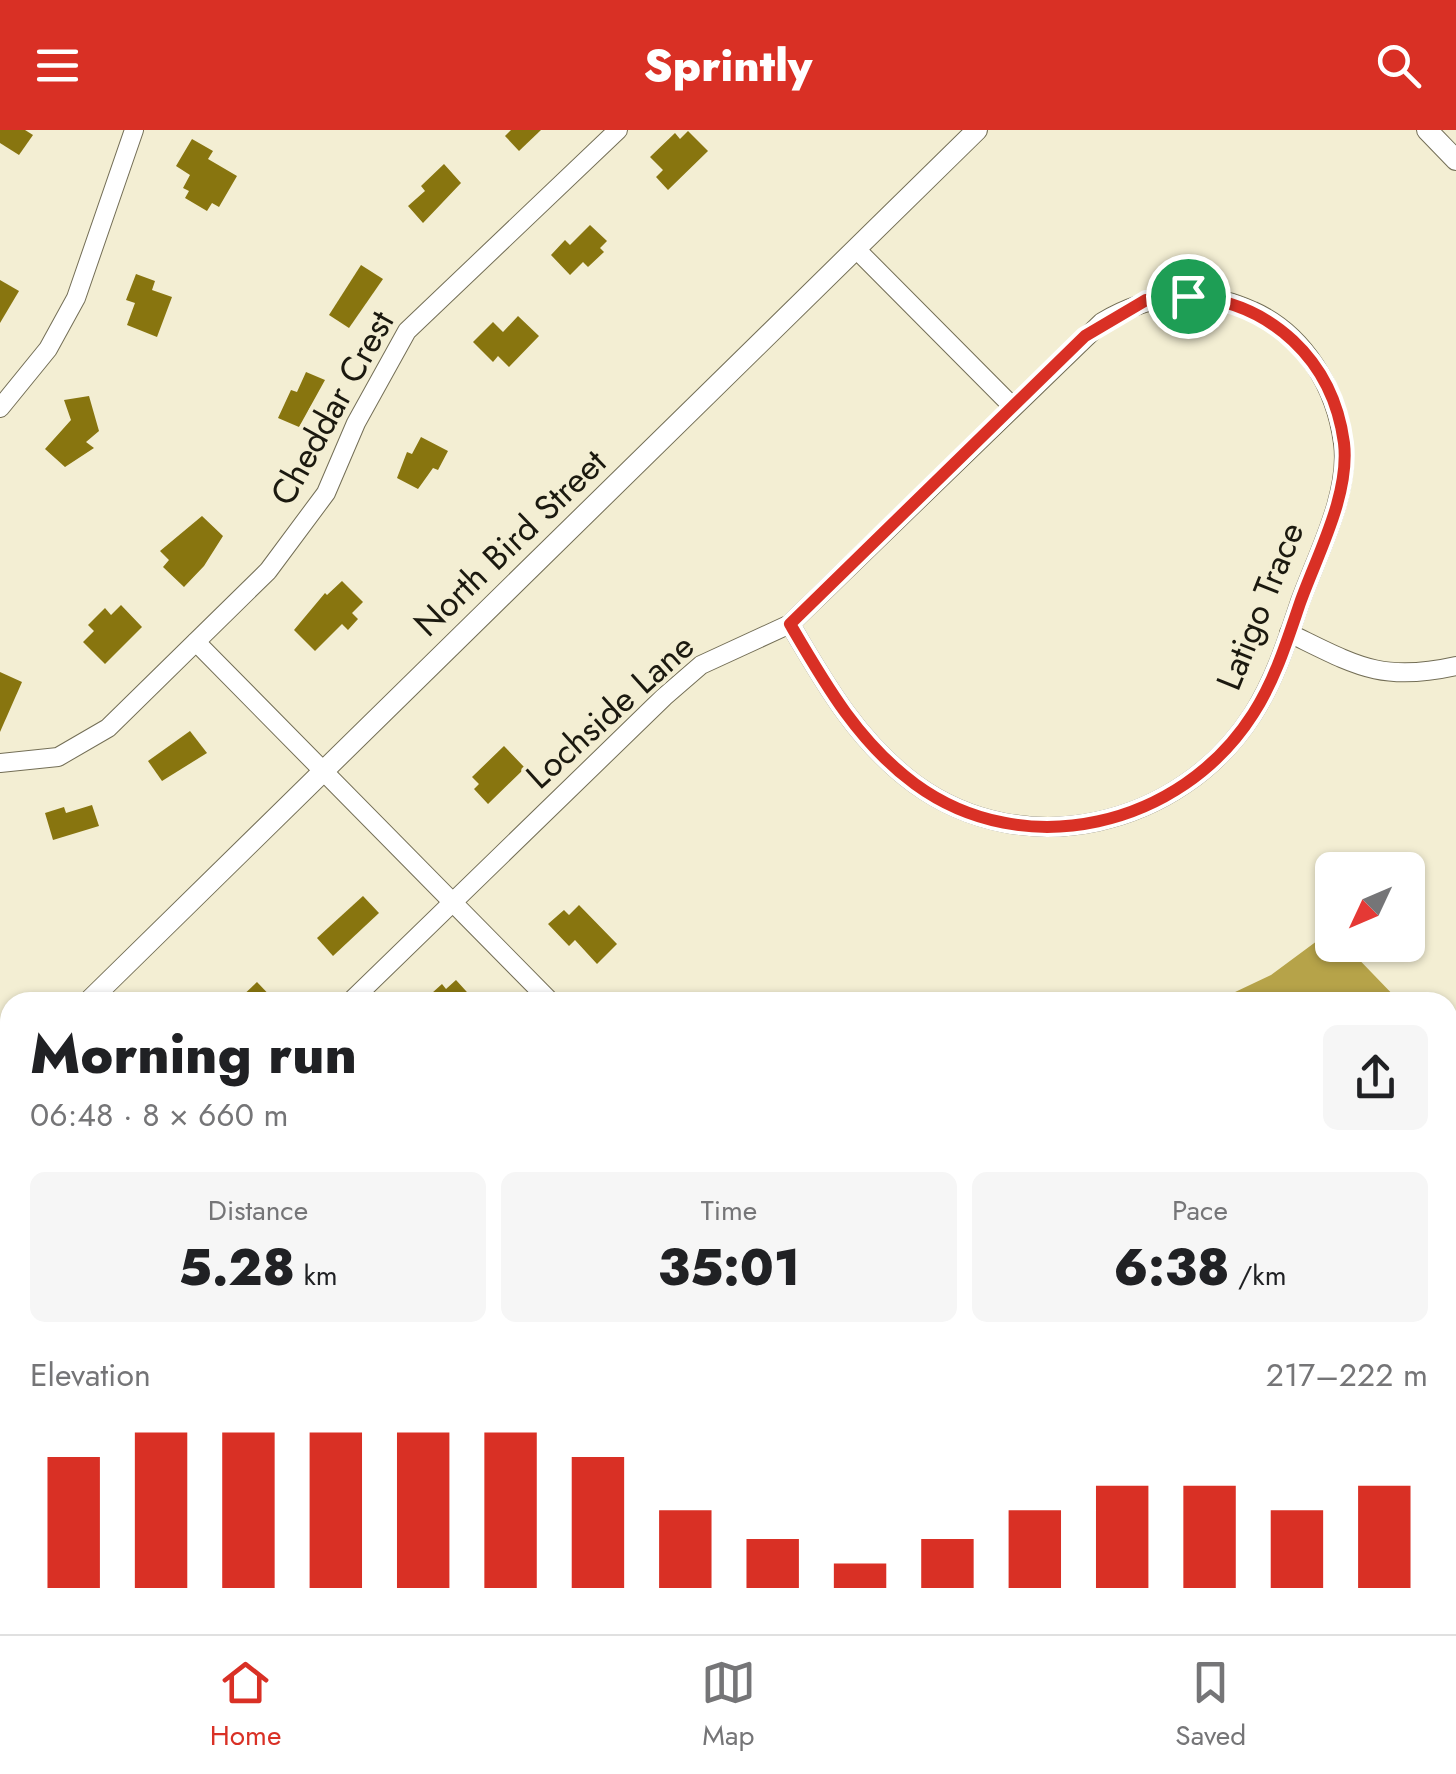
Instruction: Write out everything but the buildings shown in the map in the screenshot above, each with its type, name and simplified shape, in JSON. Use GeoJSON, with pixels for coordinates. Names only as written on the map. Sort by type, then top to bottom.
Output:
{"type":"FeatureCollection","features":[{"type":"Feature","properties":{"kind":"street","name":"Cheddar Crest"},"geometry":{"type":"LineString","coordinates":[[0,764],[70,753],[108,728],[196,642],[297,536],[326,493],[392,352],[422,312],[618,130]]}},
{"type":"Feature","properties":{"kind":"street","name":"North Bird Street"},"geometry":{"type":"LineString","coordinates":[[98,992],[978,130]]}},
{"type":"Feature","properties":{"kind":"street"},"geometry":{"type":"LineString","coordinates":[[1427,130],[1456,160]]}},
{"type":"Feature","properties":{"kind":"street"},"geometry":{"type":"LineString","coordinates":[[0,408],[39,363],[76,298],[132,131]]}},
{"type":"Feature","properties":{"kind":"street"},"geometry":{"type":"LineString","coordinates":[[856,248],[1012,406]]}},
{"type":"Feature","properties":{"kind":"street","name":"Latigo Trace"},"geometry":{"type":"LineString","coordinates":[[790,624],[836,702],[914,783],[938,799],[982,816],[1052,830],[1134,812],[1164,798],[1201,770],[1252,716],[1274,676],[1338,496],[1344,446],[1332,393],[1286,334],[1264,316],[1220,298],[1146,300],[1102,322],[1012,406]]}},
{"type":"Feature","properties":{"kind":"street","name":"Lochside Lane"},"geometry":{"type":"LineString","coordinates":[[360,992],[701,665],[790,624],[1012,406]]}},
{"type":"Feature","properties":{"kind":"street"},"geometry":{"type":"LineString","coordinates":[[1289,633],[1387,674],[1456,666]]}},
{"type":"Feature","properties":{"kind":"street"},"geometry":{"type":"LineString","coordinates":[[196,642],[326,768],[542,992]]}},
{"type":"Feature","properties":{"kind":"shaded area"},"geometry":{"type":"Polygon","coordinates":[[[1315,942],[1315,962],[1361,962],[1390,992],[1235,992],[1271,975],[1315,942]]]}},
{"type":"Feature","properties":{"kind":"route"},"geometry":{"type":"LineString","coordinates":[[1188,296],[1220,298],[1264,316],[1305,353],[1332,393],[1337,412],[1344,446],[1338,496],[1274,676],[1252,716],[1230,744],[1164,798],[1134,812],[1098,823],[1052,830],[982,816],[938,799],[887,760],[858,730],[836,702],[790,624],[1085,336],[1124,309],[1146,300],[1188,296]]}}]}
